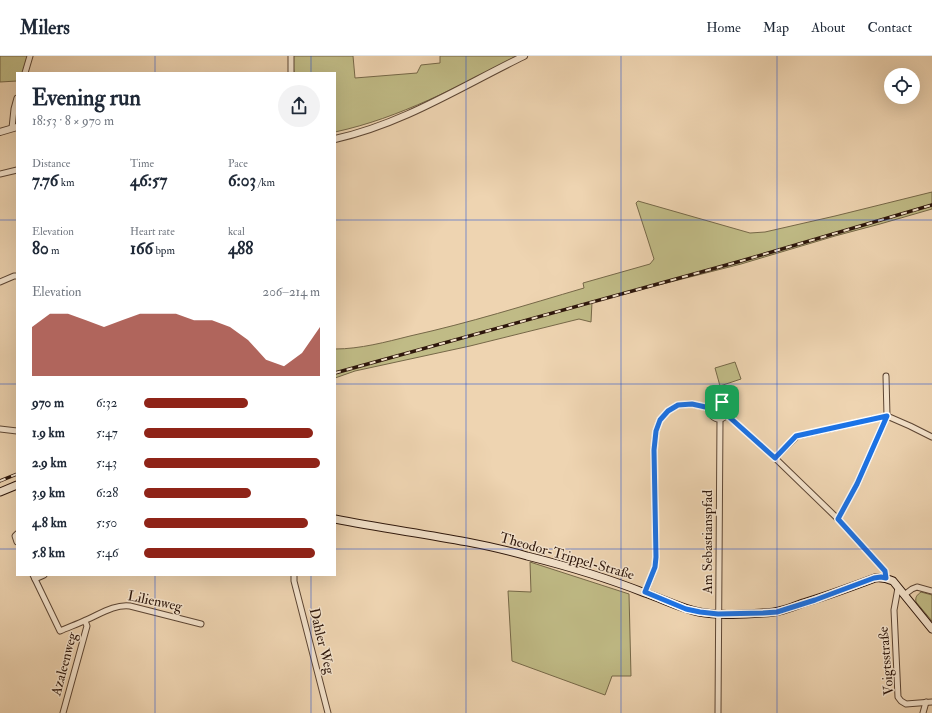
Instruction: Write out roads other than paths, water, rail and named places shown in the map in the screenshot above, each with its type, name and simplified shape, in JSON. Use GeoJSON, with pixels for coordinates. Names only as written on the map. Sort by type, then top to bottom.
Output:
{"type":"FeatureCollection","features":[{"type":"Feature","properties":{"kind":"main road"},"geometry":{"type":"LineString","coordinates":[[0,492],[16,485]]}},
{"type":"Feature","properties":{"kind":"main road","name":"Theodor-Trippel-Straße"},"geometry":{"type":"LineString","coordinates":[[336,519],[440,537],[526,555],[645,592],[686,609],[718,614],[777,612],[815,600],[874,578],[883,578]]}},
{"type":"Feature","properties":{"kind":"main road"},"geometry":{"type":"LineString","coordinates":[[883,578],[893,581],[932,629]]}},
{"type":"Feature","properties":{"kind":"street"},"geometry":{"type":"LineString","coordinates":[[25,72],[30,56]]}},
{"type":"Feature","properties":{"kind":"street"},"geometry":{"type":"LineString","coordinates":[[291,56],[291,72]]}},
{"type":"Feature","properties":{"kind":"street"},"geometry":{"type":"LineString","coordinates":[[336,139],[349,136],[392,121],[452,93],[524,56]]}},
{"type":"Feature","properties":{"kind":"street"},"geometry":{"type":"LineString","coordinates":[[0,132],[15,127],[14,109],[16,102]]}},
{"type":"Feature","properties":{"kind":"street"},"geometry":{"type":"LineString","coordinates":[[0,174],[16,170]]}},
{"type":"Feature","properties":{"kind":"street"},"geometry":{"type":"LineString","coordinates":[[0,282],[16,276]]}},
{"type":"Feature","properties":{"kind":"street"},"geometry":{"type":"LineString","coordinates":[[838,519],[857,484],[887,416],[886,376]]}},
{"type":"Feature","properties":{"kind":"street"},"geometry":{"type":"LineString","coordinates":[[715,402],[722,402],[727,406],[727,415],[720,420],[714,418],[710,414],[712,404],[715,402]]}},
{"type":"Feature","properties":{"kind":"street"},"geometry":{"type":"LineString","coordinates":[[645,592],[655,567],[656,557],[654,450],[656,431],[660,420],[668,411],[678,405],[692,404],[710,408]]}},
{"type":"Feature","properties":{"kind":"street"},"geometry":{"type":"LineString","coordinates":[[727,415],[775,458],[838,519],[885,571],[883,578]]}},
{"type":"Feature","properties":{"kind":"street"},"geometry":{"type":"LineString","coordinates":[[775,458],[796,436],[887,416],[932,437]]}},
{"type":"Feature","properties":{"kind":"street","name":"Am Sebastianspfad"},"geometry":{"type":"LineString","coordinates":[[718,713],[720,420]]}},
{"type":"Feature","properties":{"kind":"street"},"geometry":{"type":"LineString","coordinates":[[0,429],[16,430]]}},
{"type":"Feature","properties":{"kind":"street","name":"Dahler Weg"},"geometry":{"type":"LineString","coordinates":[[294,576],[294,581],[328,713]]}},
{"type":"Feature","properties":{"kind":"street","name":"Lilienweg"},"geometry":{"type":"LineString","coordinates":[[34,577],[60,631],[117,606],[124,605],[202,624]]}},
{"type":"Feature","properties":{"kind":"street"},"geometry":{"type":"LineString","coordinates":[[904,595],[917,587],[932,591]]}},
{"type":"Feature","properties":{"kind":"street","name":"Voigtsstraße"},"geometry":{"type":"LineString","coordinates":[[898,588],[894,610],[898,697],[906,704],[932,702]]}},
{"type":"Feature","properties":{"kind":"street","name":"Azaleenweg"},"geometry":{"type":"LineString","coordinates":[[63,713],[87,626],[85,621]]}},
{"type":"Feature","properties":{"kind":"street"},"geometry":{"type":"LineString","coordinates":[[923,713],[926,702]]}},
{"type":"Feature","properties":{"kind":"railway"},"geometry":{"type":"LineString","coordinates":[[336,373],[741,261],[932,205]]}},
{"type":"Feature","properties":{"kind":"railway"},"geometry":{"type":"LineString","coordinates":[[0,481],[16,474]]}}]}
